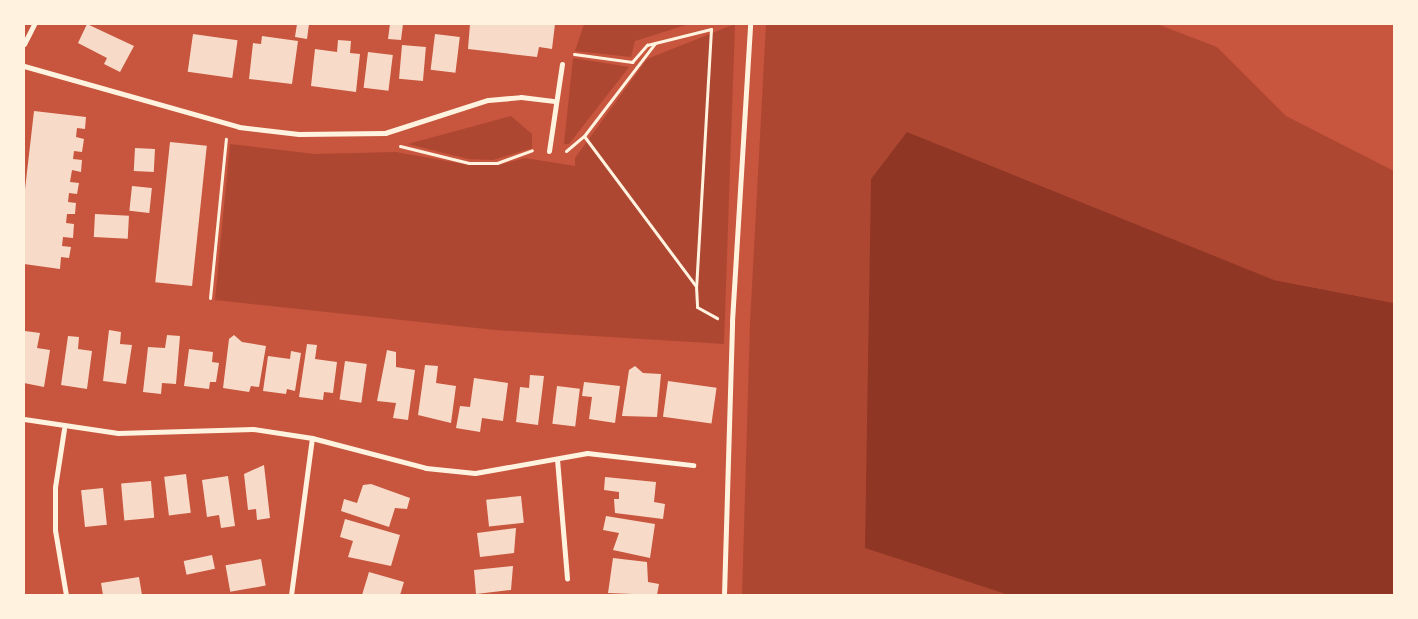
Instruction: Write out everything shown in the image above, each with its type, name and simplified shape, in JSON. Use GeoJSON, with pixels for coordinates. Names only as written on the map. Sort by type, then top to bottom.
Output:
{"type":"FeatureCollection","features":[{"type":"Feature","properties":{"kind":"street"},"geometry":{"type":"LineString","coordinates":[[24,44],[34,24]]}},
{"type":"Feature","properties":{"kind":"street"},"geometry":{"type":"LineString","coordinates":[[724,595],[732,321],[750,24]]}},
{"type":"Feature","properties":{"kind":"street"},"geometry":{"type":"LineString","coordinates":[[549,151],[562,64]]}},
{"type":"Feature","properties":{"kind":"street"},"geometry":{"type":"LineString","coordinates":[[24,66],[227,124],[299,134],[385,133],[488,100],[521,97],[555,101]]}},
{"type":"Feature","properties":{"kind":"street"},"geometry":{"type":"LineString","coordinates":[[24,419],[64,429],[118,434],[253,429],[312,438],[426,468],[476,473],[587,454],[693,464]]}},
{"type":"Feature","properties":{"kind":"street"},"geometry":{"type":"LineString","coordinates":[[64,429],[55,504],[66,595]]}},
{"type":"Feature","properties":{"kind":"street"},"geometry":{"type":"LineString","coordinates":[[290,595],[312,438]]}},
{"type":"Feature","properties":{"kind":"street"},"geometry":{"type":"LineString","coordinates":[[557,459],[567,579]]}},
{"type":"Feature","properties":{"kind":"path"},"geometry":{"type":"LineString","coordinates":[[562,64],[563,53],[632,62],[647,45],[711,29],[696,286],[697,307],[715,318],[732,321]]}},
{"type":"Feature","properties":{"kind":"path"},"geometry":{"type":"LineString","coordinates":[[385,133],[399,145],[422,153],[469,163],[497,163],[549,144],[570,152],[656,43]]}},
{"type":"Feature","properties":{"kind":"path"},"geometry":{"type":"LineString","coordinates":[[210,298],[227,124]]}},
{"type":"Feature","properties":{"kind":"path"},"geometry":{"type":"LineString","coordinates":[[584,136],[696,286]]}},
{"type":"Feature","properties":{"kind":"shaded area"},"geometry":{"type":"Polygon","coordinates":[[[584,24],[689,24],[635,41],[631,57],[575,51],[584,24]]]}},
{"type":"Feature","properties":{"kind":"shaded area"},"geometry":{"type":"Polygon","coordinates":[[[735,24],[724,344],[495,330],[215,300],[230,144],[314,154],[396,152],[469,165],[498,165],[525,158],[575,166],[575,158],[647,59],[735,24]]]}},
{"type":"Feature","properties":{"kind":"shaded area"},"geometry":{"type":"Polygon","coordinates":[[[766,24],[1157,24],[1217,47],[1286,116],[1394,171],[1394,303],[1275,280],[987,586],[1009,595],[742,595],[750,323],[766,24]]]}},
{"type":"Feature","properties":{"kind":"shaded area"},"geometry":{"type":"Polygon","coordinates":[[[573,58],[629,67],[569,144],[564,144],[573,58]]]}},
{"type":"Feature","properties":{"kind":"shaded area"},"geometry":{"type":"Polygon","coordinates":[[[511,116],[532,134],[532,148],[493,160],[468,159],[408,144],[511,116]]]}},
{"type":"Feature","properties":{"kind":"shaded area"},"geometry":{"type":"Polygon","coordinates":[[[907,132],[1274,280],[1394,303],[1394,595],[1009,595],[865,548],[871,179],[907,132]]]}},
{"type":"Feature","properties":{"kind":"building"},"geometry":{"type":"Polygon","coordinates":[[[87,24],[134,46],[120,72],[104,64],[107,58],[78,43],[87,24]]]}},
{"type":"Feature","properties":{"kind":"building"},"geometry":{"type":"Polygon","coordinates":[[[297,24],[309,24],[307,39],[295,37],[297,24]]]}},
{"type":"Feature","properties":{"kind":"building"},"geometry":{"type":"Polygon","coordinates":[[[390,24],[403,24],[401,40],[388,39],[390,24]]]}},
{"type":"Feature","properties":{"kind":"building"},"geometry":{"type":"Polygon","coordinates":[[[470,24],[555,24],[552,49],[539,47],[537,57],[468,49],[470,24]]]}},
{"type":"Feature","properties":{"kind":"building"},"geometry":{"type":"Polygon","coordinates":[[[193,34],[238,40],[232,78],[188,72],[193,34]]]}},
{"type":"Feature","properties":{"kind":"building"},"geometry":{"type":"Polygon","coordinates":[[[435,34],[460,37],[455,73],[431,70],[435,34]]]}},
{"type":"Feature","properties":{"kind":"building"},"geometry":{"type":"Polygon","coordinates":[[[262,36],[298,41],[292,84],[249,79],[253,43],[261,44],[262,36]]]}},
{"type":"Feature","properties":{"kind":"building"},"geometry":{"type":"Polygon","coordinates":[[[338,40],[351,41],[350,53],[360,54],[356,92],[311,86],[315,49],[337,52],[338,40]]]}},
{"type":"Feature","properties":{"kind":"building"},"geometry":{"type":"Polygon","coordinates":[[[402,45],[426,47],[423,81],[399,79],[402,45]]]}},
{"type":"Feature","properties":{"kind":"building"},"geometry":{"type":"Polygon","coordinates":[[[368,52],[393,55],[388,91],[364,88],[368,52]]]}},
{"type":"Feature","properties":{"kind":"building"},"geometry":{"type":"Polygon","coordinates":[[[34,111],[86,117],[85,129],[77,128],[76,137],[84,139],[82,152],[74,151],[73,159],[82,160],[81,172],[72,170],[70,182],[79,183],[77,194],[69,193],[68,202],[76,203],[75,214],[67,214],[66,223],[74,224],[73,238],[63,237],[62,246],[71,247],[69,258],[61,257],[60,269],[24,264],[24,198],[34,111]]]}},
{"type":"Feature","properties":{"kind":"building"},"geometry":{"type":"Polygon","coordinates":[[[170,142],[207,146],[192,286],[155,282],[170,142]]]}},
{"type":"Feature","properties":{"kind":"building"},"geometry":{"type":"Polygon","coordinates":[[[135,148],[155,149],[154,172],[134,171],[135,148]]]}},
{"type":"Feature","properties":{"kind":"building"},"geometry":{"type":"Polygon","coordinates":[[[132,186],[152,188],[149,213],[129,211],[132,186]]]}},
{"type":"Feature","properties":{"kind":"building"},"geometry":{"type":"Polygon","coordinates":[[[95,214],[129,216],[128,239],[94,237],[95,214]]]}},
{"type":"Feature","properties":{"kind":"building"},"geometry":{"type":"Polygon","coordinates":[[[109,330],[121,332],[120,344],[132,345],[126,384],[103,381],[109,330]]]}},
{"type":"Feature","properties":{"kind":"building"},"geometry":{"type":"Polygon","coordinates":[[[25,331],[40,333],[37,348],[50,350],[44,387],[24,383],[25,331]]]}},
{"type":"Feature","properties":{"kind":"building"},"geometry":{"type":"Polygon","coordinates":[[[167,335],[180,336],[176,384],[162,383],[161,394],[143,392],[148,347],[165,348],[167,335]]]}},
{"type":"Feature","properties":{"kind":"building"},"geometry":{"type":"Polygon","coordinates":[[[234,335],[242,342],[266,346],[259,387],[251,386],[249,392],[223,388],[229,339],[234,335]]]}},
{"type":"Feature","properties":{"kind":"building"},"geometry":{"type":"Polygon","coordinates":[[[68,336],[79,337],[78,349],[92,351],[87,389],[61,385],[68,336]]]}},
{"type":"Feature","properties":{"kind":"building"},"geometry":{"type":"Polygon","coordinates":[[[307,344],[317,345],[315,359],[337,362],[333,393],[324,392],[323,400],[299,397],[307,344]]]}},
{"type":"Feature","properties":{"kind":"building"},"geometry":{"type":"Polygon","coordinates":[[[189,349],[213,352],[212,362],[219,363],[216,382],[210,382],[209,389],[184,386],[189,349]]]}},
{"type":"Feature","properties":{"kind":"building"},"geometry":{"type":"Polygon","coordinates":[[[387,350],[396,352],[396,367],[415,370],[408,420],[393,418],[396,403],[377,401],[387,350]]]}},
{"type":"Feature","properties":{"kind":"building"},"geometry":{"type":"Polygon","coordinates":[[[291,351],[301,353],[295,391],[287,389],[286,394],[263,391],[268,356],[290,359],[291,351]]]}},
{"type":"Feature","properties":{"kind":"building"},"geometry":{"type":"Polygon","coordinates":[[[345,361],[367,364],[361,403],[340,400],[345,361]]]}},
{"type":"Feature","properties":{"kind":"building"},"geometry":{"type":"Polygon","coordinates":[[[425,365],[438,366],[436,383],[456,386],[451,423],[418,415],[425,365]]]}},
{"type":"Feature","properties":{"kind":"building"},"geometry":{"type":"Polygon","coordinates":[[[635,366],[643,373],[661,374],[657,417],[622,416],[629,370],[635,366]]]}},
{"type":"Feature","properties":{"kind":"building"},"geometry":{"type":"Polygon","coordinates":[[[530,375],[544,376],[538,425],[516,422],[520,387],[529,388],[530,375]]]}},
{"type":"Feature","properties":{"kind":"building"},"geometry":{"type":"Polygon","coordinates":[[[474,378],[508,383],[503,421],[482,418],[480,432],[456,428],[460,406],[470,407],[474,378]]]}},
{"type":"Feature","properties":{"kind":"building"},"geometry":{"type":"Polygon","coordinates":[[[668,381],[717,388],[712,423],[663,417],[668,381]]]}},
{"type":"Feature","properties":{"kind":"building"},"geometry":{"type":"Polygon","coordinates":[[[584,382],[620,386],[615,423],[589,419],[592,397],[582,396],[584,382]]]}},
{"type":"Feature","properties":{"kind":"building"},"geometry":{"type":"Polygon","coordinates":[[[557,386],[580,389],[575,427],[552,424],[557,386]]]}},
{"type":"Feature","properties":{"kind":"building"},"geometry":{"type":"Polygon","coordinates":[[[264,465],[270,518],[257,520],[256,509],[248,510],[244,474],[264,465]]]}},
{"type":"Feature","properties":{"kind":"building"},"geometry":{"type":"Polygon","coordinates":[[[186,474],[191,513],[169,515],[164,477],[186,474]]]}},
{"type":"Feature","properties":{"kind":"building"},"geometry":{"type":"Polygon","coordinates":[[[228,476],[235,526],[221,528],[219,515],[207,517],[202,480],[228,476]]]}},
{"type":"Feature","properties":{"kind":"building"},"geometry":{"type":"Polygon","coordinates":[[[605,477],[656,482],[654,502],[665,504],[663,519],[615,513],[614,499],[619,499],[619,492],[604,490],[605,477]]]}},
{"type":"Feature","properties":{"kind":"building"},"geometry":{"type":"Polygon","coordinates":[[[151,481],[154,518],[124,520],[121,484],[151,481]]]}},
{"type":"Feature","properties":{"kind":"building"},"geometry":{"type":"Polygon","coordinates":[[[371,484],[410,498],[407,509],[395,508],[389,527],[341,511],[344,499],[357,503],[363,485],[371,484]]]}},
{"type":"Feature","properties":{"kind":"building"},"geometry":{"type":"Polygon","coordinates":[[[103,488],[107,525],[85,527],[81,490],[103,488]]]}},
{"type":"Feature","properties":{"kind":"building"},"geometry":{"type":"Polygon","coordinates":[[[521,496],[524,523],[489,527],[486,500],[521,496]]]}},
{"type":"Feature","properties":{"kind":"building"},"geometry":{"type":"Polygon","coordinates":[[[606,516],[655,524],[650,558],[613,550],[619,533],[603,530],[606,516]]]}},
{"type":"Feature","properties":{"kind":"building"},"geometry":{"type":"Polygon","coordinates":[[[345,519],[400,535],[391,566],[348,557],[353,541],[340,537],[345,519]]]}},
{"type":"Feature","properties":{"kind":"building"},"geometry":{"type":"Polygon","coordinates":[[[516,528],[514,553],[480,557],[477,533],[516,528]]]}},
{"type":"Feature","properties":{"kind":"building"},"geometry":{"type":"Polygon","coordinates":[[[212,555],[215,569],[187,575],[184,561],[212,555]]]}},
{"type":"Feature","properties":{"kind":"building"},"geometry":{"type":"Polygon","coordinates":[[[613,558],[647,562],[648,582],[659,584],[657,595],[608,593],[613,558]]]}},
{"type":"Feature","properties":{"kind":"building"},"geometry":{"type":"Polygon","coordinates":[[[261,559],[266,586],[230,592],[226,565],[261,559]]]}},
{"type":"Feature","properties":{"kind":"building"},"geometry":{"type":"Polygon","coordinates":[[[513,566],[511,590],[476,594],[474,570],[513,566]]]}},
{"type":"Feature","properties":{"kind":"building"},"geometry":{"type":"Polygon","coordinates":[[[369,572],[404,582],[400,595],[362,595],[369,572]]]}},
{"type":"Feature","properties":{"kind":"building"},"geometry":{"type":"Polygon","coordinates":[[[139,577],[142,595],[103,595],[101,583],[139,577]]]}}]}
